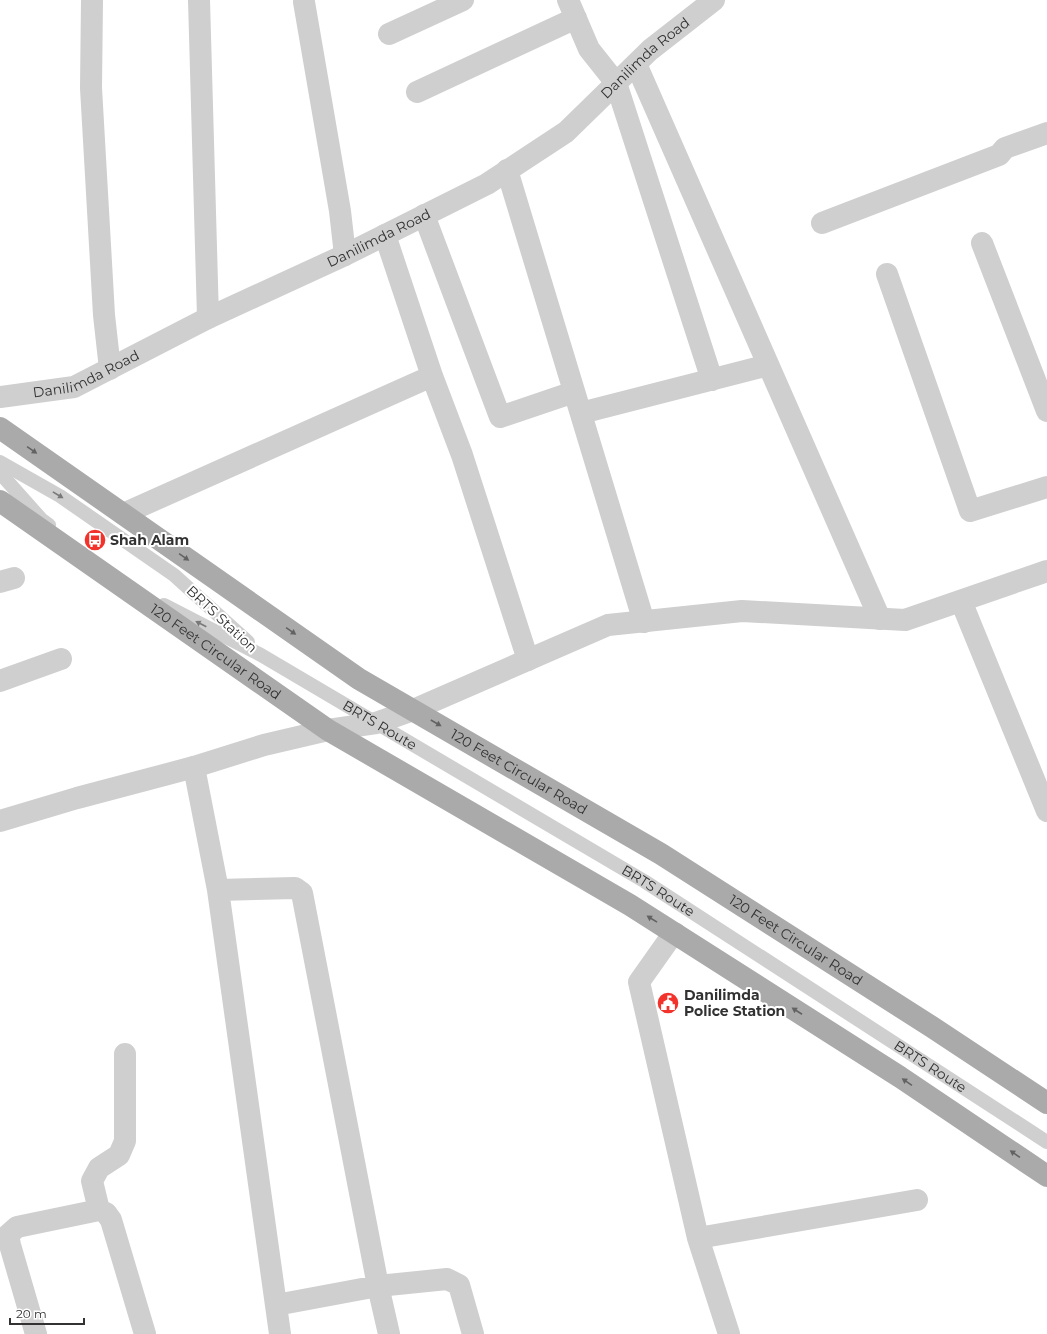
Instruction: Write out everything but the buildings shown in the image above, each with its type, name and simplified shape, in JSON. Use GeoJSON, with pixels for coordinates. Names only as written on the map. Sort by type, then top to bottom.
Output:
{"type":"FeatureCollection","features":[{"type":"Feature","properties":{"kind":"main road","name":"120 Feet Circular Road"},"geometry":{"type":"LineString","coordinates":[[0,428],[359,679],[661,854],[932,1027],[1047,1103]]}},
{"type":"Feature","properties":{"kind":"main road","name":"120 Feet Circular Road"},"geometry":{"type":"LineString","coordinates":[[0,500],[328,730],[630,905],[900,1077],[1047,1176]]}},
{"type":"Feature","properties":{"kind":"street"},"geometry":{"type":"LineString","coordinates":[[92,0],[91,88],[104,315],[110,369]]}},
{"type":"Feature","properties":{"kind":"street"},"geometry":{"type":"LineString","coordinates":[[199,0],[208,318]]}},
{"type":"Feature","properties":{"kind":"street"},"geometry":{"type":"LineString","coordinates":[[389,34],[463,0]]}},
{"type":"Feature","properties":{"kind":"street","name":"Danilimda Road"},"geometry":{"type":"LineString","coordinates":[[0,398],[74,387],[208,318],[345,255],[487,184],[566,132],[650,50],[714,0]]}},
{"type":"Feature","properties":{"kind":"street"},"geometry":{"type":"LineString","coordinates":[[304,2],[340,211],[345,255]]}},
{"type":"Feature","properties":{"kind":"street"},"geometry":{"type":"LineString","coordinates":[[417,92],[572,9],[589,49],[616,83],[712,380]]}},
{"type":"Feature","properties":{"kind":"street"},"geometry":{"type":"LineString","coordinates":[[636,64],[880,619]]}},
{"type":"Feature","properties":{"kind":"street"},"geometry":{"type":"LineString","coordinates":[[822,223],[999,155],[1005,148],[1047,133]]}},
{"type":"Feature","properties":{"kind":"street"},"geometry":{"type":"LineString","coordinates":[[507,170],[644,622]]}},
{"type":"Feature","properties":{"kind":"street"},"geometry":{"type":"LineString","coordinates":[[424,216],[500,417],[574,392]]}},
{"type":"Feature","properties":{"kind":"street"},"geometry":{"type":"LineString","coordinates":[[385,235],[432,376],[462,455],[528,660]]}},
{"type":"Feature","properties":{"kind":"street"},"geometry":{"type":"LineString","coordinates":[[982,243],[1047,411]]}},
{"type":"Feature","properties":{"kind":"street"},"geometry":{"type":"LineString","coordinates":[[887,274],[970,511],[1047,487]]}},
{"type":"Feature","properties":{"kind":"street"},"geometry":{"type":"LineString","coordinates":[[581,413],[712,380],[768,364]]}},
{"type":"Feature","properties":{"kind":"street"},"geometry":{"type":"LineString","coordinates":[[123,514],[432,376]]}},
{"type":"Feature","properties":{"kind":"street"},"geometry":{"type":"LineString","coordinates":[[0,821],[77,798],[194,767],[264,745],[328,730],[376,723],[413,710],[608,625],[742,611],[905,620],[1047,572]]}},
{"type":"Feature","properties":{"kind":"street"},"geometry":{"type":"LineString","coordinates":[[961,601],[1047,811]]}},
{"type":"Feature","properties":{"kind":"street"},"geometry":{"type":"LineString","coordinates":[[0,681],[61,659]]}},
{"type":"Feature","properties":{"kind":"street"},"geometry":{"type":"LineString","coordinates":[[194,767],[218,890],[280,1334]]}},
{"type":"Feature","properties":{"kind":"street"},"geometry":{"type":"LineString","coordinates":[[218,890],[295,888],[302,893],[388,1334]]}},
{"type":"Feature","properties":{"kind":"street"},"geometry":{"type":"LineString","coordinates":[[676,934],[668,941],[640,982],[698,1238],[729,1334]]}},
{"type":"Feature","properties":{"kind":"street"},"geometry":{"type":"LineString","coordinates":[[99,1210],[92,1181],[100,1168],[119,1155],[124,1141],[125,1054]]}},
{"type":"Feature","properties":{"kind":"street"},"geometry":{"type":"LineString","coordinates":[[698,1238],[917,1200]]}},
{"type":"Feature","properties":{"kind":"street"},"geometry":{"type":"LineString","coordinates":[[36,1334],[8,1235],[17,1227],[99,1210],[106,1213],[110,1220],[145,1334]]}},
{"type":"Feature","properties":{"kind":"street"},"geometry":{"type":"LineString","coordinates":[[276,1305],[378,1286],[447,1279],[459,1285],[473,1334]]}},
{"type":"Feature","properties":{"kind":"lane","name":"BRTS Station"},"geometry":{"type":"LineString","coordinates":[[0,462],[60,496],[174,575],[261,655]]}},
{"type":"Feature","properties":{"kind":"lane","name":"BRTS Station"},"geometry":{"type":"LineString","coordinates":[[0,473],[41,519],[152,598],[261,655]]}},
{"type":"Feature","properties":{"kind":"lane","name":"BRTS Route"},"geometry":{"type":"LineString","coordinates":[[261,655],[644,881],[1047,1142]]}},
{"type":"Feature","properties":{"kind":"place","name":"Shah Alam"},"geometry":{"type":"Point","coordinates":[95,540]}},
{"type":"Feature","properties":{"kind":"place","name":"Danilimda Police Station"},"geometry":{"type":"Point","coordinates":[668,1003]}}]}
